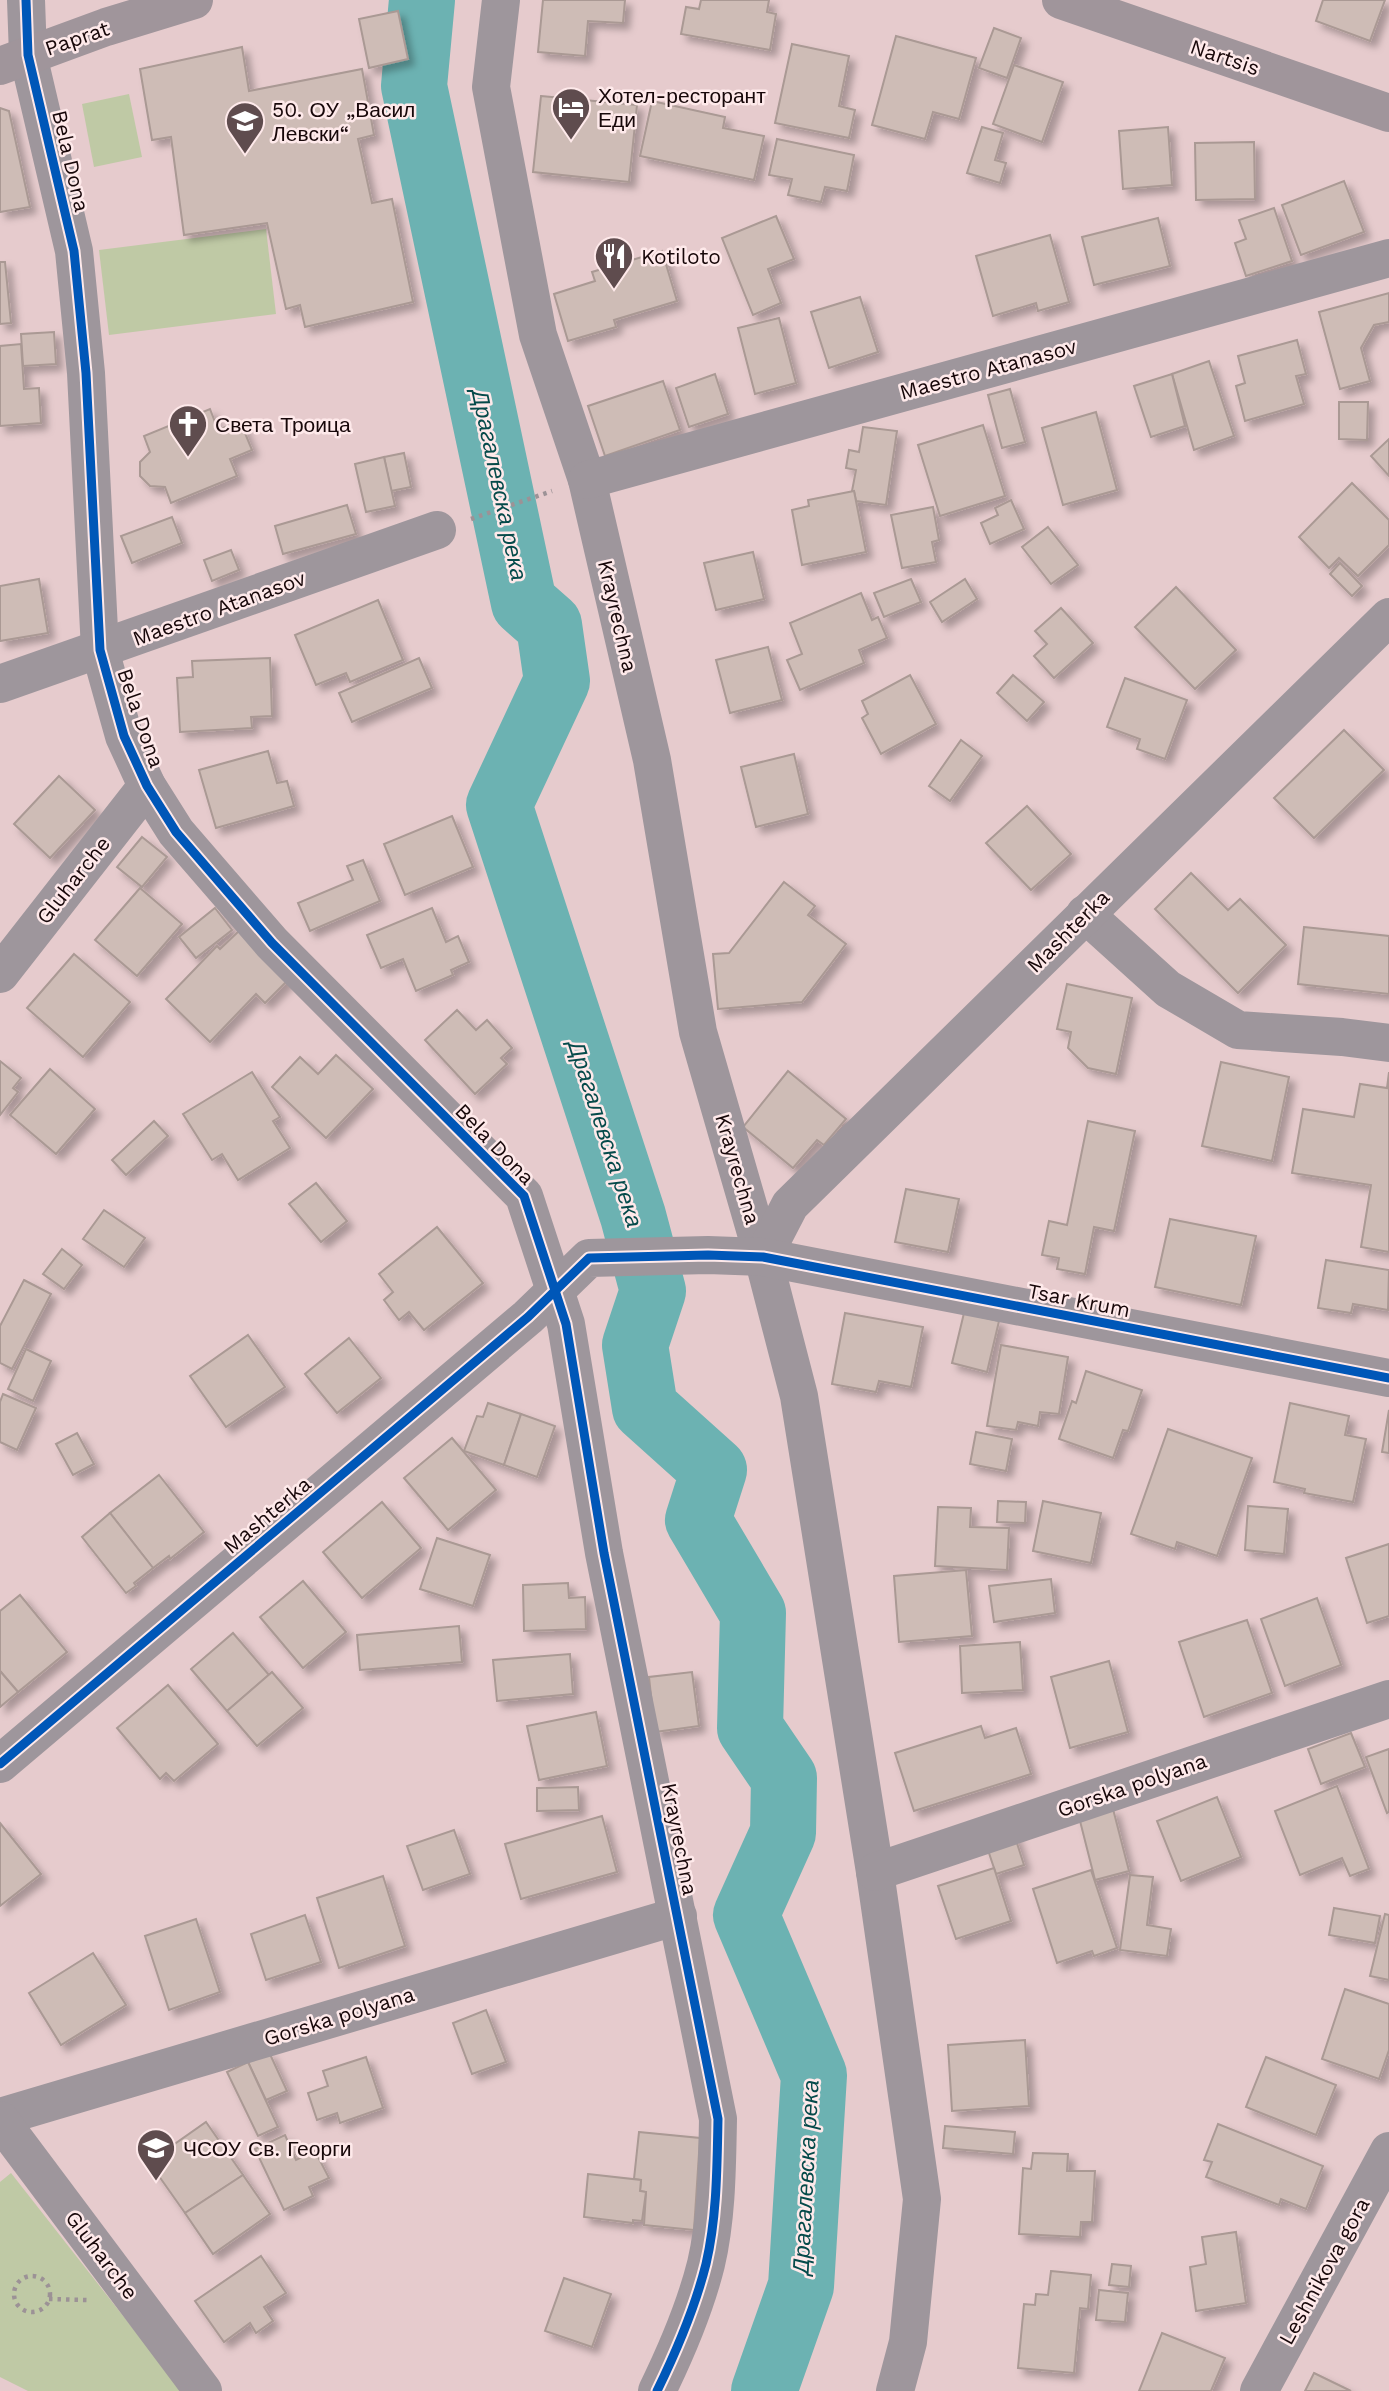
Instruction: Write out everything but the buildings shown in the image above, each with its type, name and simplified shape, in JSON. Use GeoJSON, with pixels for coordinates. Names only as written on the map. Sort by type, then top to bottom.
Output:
{"type":"FeatureCollection","features":[{"type":"Feature","properties":{"kind":"main road","name":"Paprat"},"geometry":{"type":"LineString","coordinates":[[14,60],[106,27],[194,0]]}},
{"type":"Feature","properties":{"kind":"main road","name":"Nartsis"},"geometry":{"type":"LineString","coordinates":[[1061,0],[1389,113]]}},
{"type":"Feature","properties":{"kind":"street","name":"Bela Dona"},"geometry":{"type":"LineString","coordinates":[[26,0],[14,60],[74,251],[86,373],[100,650],[124,736],[146,786],[176,832],[272,943],[524,1196],[554,1289]]}},
{"type":"Feature","properties":{"kind":"street","name":"Krayrechna"},"geometry":{"type":"LineString","coordinates":[[501,0],[491,88],[538,335],[587,480],[652,760],[698,1032],[763,1256],[799,1396],[875,1872],[922,2199],[908,2342],[895,2391]]}},
{"type":"Feature","properties":{"kind":"street","name":"Maestro Atanasov"},"geometry":{"type":"LineString","coordinates":[[587,480],[1389,258]]}},
{"type":"Feature","properties":{"kind":"street","name":"Maestro Atanasov"},"geometry":{"type":"LineString","coordinates":[[0,684],[437,530]]}},
{"type":"Feature","properties":{"kind":"street","name":"Mashterka"},"geometry":{"type":"LineString","coordinates":[[763,1256],[790,1205],[1389,617]]}},
{"type":"Feature","properties":{"kind":"street","name":"Gluharche"},"geometry":{"type":"LineString","coordinates":[[0,974],[146,786]]}},
{"type":"Feature","properties":{"kind":"street"},"geometry":{"type":"LineString","coordinates":[[1085,914],[1168,989],[1238,1030],[1389,1043]]}},
{"type":"Feature","properties":{"kind":"street","name":"Tsar Krum"},"geometry":{"type":"LineString","coordinates":[[589,1258],[763,1256],[1389,1378]]}},
{"type":"Feature","properties":{"kind":"street","name":"Mashterka"},"geometry":{"type":"LineString","coordinates":[[0,1764],[528,1317],[589,1258]]}},
{"type":"Feature","properties":{"kind":"street","name":"Krayrechna"},"geometry":{"type":"LineString","coordinates":[[554,1289],[566,1324],[604,1553],[718,2119],[716,2190],[706,2264],[679,2345],[657,2391]]}},
{"type":"Feature","properties":{"kind":"street","name":"Gorska polyana"},"geometry":{"type":"LineString","coordinates":[[875,1872],[1389,1699]]}},
{"type":"Feature","properties":{"kind":"street","name":"Gorska polyana"},"geometry":{"type":"LineString","coordinates":[[0,2119],[678,1916]]}},
{"type":"Feature","properties":{"kind":"street","name":"Gluharche"},"geometry":{"type":"LineString","coordinates":[[0,2119],[204,2391]]}},
{"type":"Feature","properties":{"kind":"street","name":"Leshnikova gora"},"geometry":{"type":"LineString","coordinates":[[1259,2391],[1389,2151]]}},
{"type":"Feature","properties":{"kind":"path"},"geometry":{"type":"LineString","coordinates":[[437,530],[542,495]]}},
{"type":"Feature","properties":{"kind":"path"},"geometry":{"type":"LineString","coordinates":[[24,2278],[41,2279],[49,2287],[49,2299],[43,2309],[25,2311],[17,2303],[15,2291],[24,2278]]}},
{"type":"Feature","properties":{"kind":"green space"},"geometry":{"type":"Polygon","coordinates":[[[129,94],[142,157],[94,167],[82,104],[129,94]]]}},
{"type":"Feature","properties":{"kind":"green space"},"geometry":{"type":"Polygon","coordinates":[[[266,229],[276,314],[109,335],[99,250],[266,229]]]}},
{"type":"Feature","properties":{"kind":"green space"},"geometry":{"type":"Polygon","coordinates":[[[11,2173],[182,2391],[28,2391],[0,2377],[0,2182],[11,2173]]]}},
{"type":"Feature","properties":{"kind":"waterway","name":"Драгалевска река"},"geometry":{"type":"LineString","coordinates":[[422,0],[414,86],[524,603],[549,625],[557,681],[499,805],[633,1216],[653,1291],[635,1345],[645,1408],[714,1470],[698,1520],[753,1613],[750,1728],[784,1778],[783,1833],[746,1915],[814,2075],[801,2286],[764,2391]]}},
{"type":"Feature","properties":{"kind":"cycle path"},"geometry":{"type":"LineString","coordinates":[[26,0],[28,55],[74,251],[86,373],[100,650],[124,736],[147,786],[176,832],[272,943],[524,1196],[566,1324],[604,1553],[718,2119],[717,2174],[706,2264],[685,2329],[657,2391]]}},
{"type":"Feature","properties":{"kind":"cycle path"},"geometry":{"type":"LineString","coordinates":[[0,1764],[528,1317],[589,1258],[708,1255],[763,1257],[1389,1378]]}},
{"type":"Feature","properties":{"kind":"place","name":"Хотел-ресторант Еди"},"geometry":{"type":"Point","coordinates":[571,141]}},
{"type":"Feature","properties":{"kind":"place","name":"50. ОУ „Васил Левски“"},"geometry":{"type":"Point","coordinates":[245,155]}},
{"type":"Feature","properties":{"kind":"place","name":"Kotiloto"},"geometry":{"type":"Point","coordinates":[614,290]}},
{"type":"Feature","properties":{"kind":"place","name":"Света Троица"},"geometry":{"type":"Point","coordinates":[188,458]}},
{"type":"Feature","properties":{"kind":"place","name":"ЧСОУ Св. Георги"},"geometry":{"type":"Point","coordinates":[156,2182]}}]}
